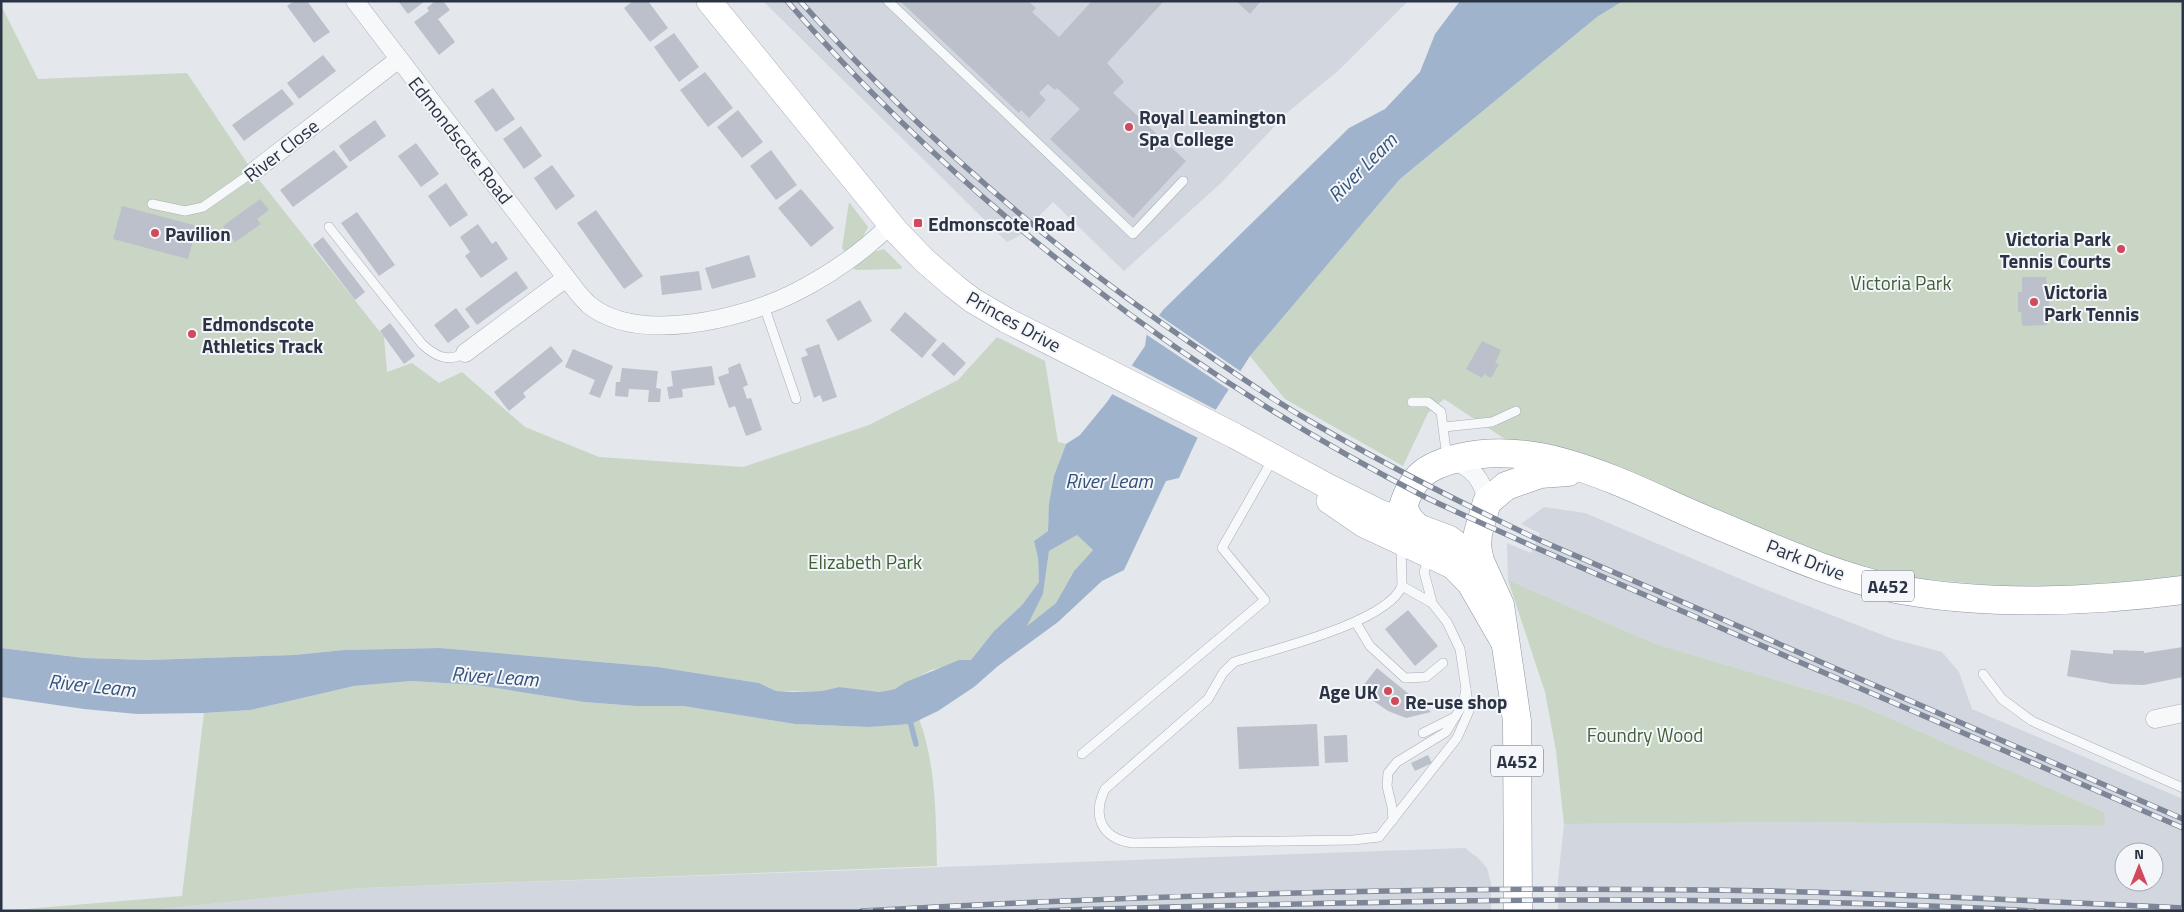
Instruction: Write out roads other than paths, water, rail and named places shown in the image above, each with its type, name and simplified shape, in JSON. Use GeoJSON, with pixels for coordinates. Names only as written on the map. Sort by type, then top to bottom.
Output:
{"type":"FeatureCollection","features":[{"type":"Feature","properties":{"kind":"highway","name":"Park Drive"},"geometry":{"type":"LineString","coordinates":[[1404,523],[1406,494],[1418,476],[1437,464],[1481,454],[1535,456],[1590,472],[1784,552],[1846,575],[1894,588],[1944,596],[2050,599],[2098,598],[2183,590]]}},
{"type":"Feature","properties":{"kind":"highway","name":"Park Drive"},"geometry":{"type":"LineString","coordinates":[[1486,502],[1506,486],[1528,476],[1558,472],[1590,472]]}},
{"type":"Feature","properties":{"kind":"highway","name":"A452"},"geometry":{"type":"LineString","coordinates":[[1469,565],[1477,547],[1478,533],[1486,502]]}},
{"type":"Feature","properties":{"kind":"highway","name":"Princes Drive"},"geometry":{"type":"LineString","coordinates":[[1404,523],[1469,565],[1500,605],[1516,722],[1518,911]]}},
{"type":"Feature","properties":{"kind":"street","name":"Edmondscote Road"},"geometry":{"type":"LineString","coordinates":[[355,1],[443,114],[566,278],[589,305],[615,318],[633,324],[670,325],[699,321],[764,306],[792,294],[831,272],[862,251],[891,224]]}},
{"type":"Feature","properties":{"kind":"street","name":"Princes Drive"},"geometry":{"type":"LineString","coordinates":[[709,1],[891,224],[925,261],[972,300],[1274,457],[1303,474],[1404,523],[1430,555],[1469,565]]}},
{"type":"Feature","properties":{"kind":"street","name":"River Close"},"geometry":{"type":"LineString","coordinates":[[253,172],[399,59]]}},
{"type":"Feature","properties":{"kind":"street"},"geometry":{"type":"LineString","coordinates":[[465,353],[566,278]]}},
{"type":"Feature","properties":{"kind":"street"},"geometry":{"type":"LineString","coordinates":[[1448,461],[1461,464],[1473,472],[1484,487],[1486,502]]}},
{"type":"Feature","properties":{"kind":"street"},"geometry":{"type":"LineString","coordinates":[[2155,719],[2183,713]]}},
{"type":"Feature","properties":{"kind":"lane"},"geometry":{"type":"LineString","coordinates":[[888,1],[1133,234],[1183,181]]}},
{"type":"Feature","properties":{"kind":"lane","name":"River Close"},"geometry":{"type":"LineString","coordinates":[[152,204],[185,211],[202,207],[253,172]]}},
{"type":"Feature","properties":{"kind":"lane"},"geometry":{"type":"LineString","coordinates":[[329,227],[422,344],[434,354],[446,358],[456,358],[465,353]]}},
{"type":"Feature","properties":{"kind":"lane"},"geometry":{"type":"LineString","coordinates":[[764,306],[796,399]]}},
{"type":"Feature","properties":{"kind":"lane"},"geometry":{"type":"LineString","coordinates":[[1412,402],[1420,401],[1436,406],[1441,412],[1448,461]]}},
{"type":"Feature","properties":{"kind":"lane"},"geometry":{"type":"LineString","coordinates":[[1444,427],[1492,422],[1516,411]]}},
{"type":"Feature","properties":{"kind":"lane"},"geometry":{"type":"LineString","coordinates":[[1082,754],[1265,600],[1222,548],[1274,457]]}},
{"type":"Feature","properties":{"kind":"lane"},"geometry":{"type":"LineString","coordinates":[[1402,586],[1432,603],[1447,622],[1456,638],[1463,661],[1469,711],[1457,738],[1379,837],[1353,840],[1132,843],[1114,838],[1105,830],[1100,819],[1099,801],[1105,789],[1208,699],[1223,672],[1234,662],[1356,623],[1383,606],[1399,592],[1402,586],[1404,523]]}},
{"type":"Feature","properties":{"kind":"lane"},"geometry":{"type":"LineString","coordinates":[[1430,555],[1424,572],[1432,603]]}},
{"type":"Feature","properties":{"kind":"lane"},"geometry":{"type":"LineString","coordinates":[[1356,623],[1370,646],[1405,678],[1426,677],[1443,663]]}},
{"type":"Feature","properties":{"kind":"lane"},"geometry":{"type":"LineString","coordinates":[[1984,674],[2002,699],[2032,722],[2183,788]]}},
{"type":"Feature","properties":{"kind":"lane"},"geometry":{"type":"LineString","coordinates":[[1393,820],[1387,786],[1390,769],[1401,759],[1441,737],[1463,704],[1466,689]]}},
{"type":"Feature","properties":{"kind":"lane"},"geometry":{"type":"LineString","coordinates":[[1423,733],[1455,717]]}},
{"type":"Feature","properties":{"kind":"water","name":"River Leam"},"geometry":{"type":"Polygon","coordinates":[[[1460,1],[1623,1],[1597,17],[1400,179],[1250,356],[1197,439],[1179,478],[1166,481],[1124,570],[1102,581],[1058,622],[998,666],[974,687],[938,711],[911,724],[869,727],[795,724],[683,706],[636,706],[584,702],[476,685],[411,681],[354,686],[251,710],[204,713],[137,714],[84,709],[1,697],[1,648],[84,658],[148,660],[294,655],[344,650],[440,648],[658,667],[759,683],[776,691],[793,692],[822,691],[839,687],[880,692],[895,689],[906,682],[959,660],[971,660],[994,631],[1022,605],[1039,582],[1038,558],[1034,541],[1048,531],[1049,504],[1054,476],[1066,444],[1080,435],[1107,402],[1145,346],[1147,332],[1163,310],[1349,128],[1385,109],[1420,72],[1435,34],[1460,1]],[[1077,535],[1049,551],[1043,594],[1027,626],[1056,603],[1074,571],[1093,550],[1077,535]]]}},
{"type":"Feature","properties":{"kind":"waterway"},"geometry":{"type":"LineString","coordinates":[[909,717],[916,744]]}},
{"type":"Feature","properties":{"kind":"railway"},"geometry":{"type":"LineString","coordinates":[[787,1],[855,76],[928,147],[1004,215],[1084,280],[1166,341],[1251,397],[1338,450],[1427,498],[1534,547],[2183,828]]}},
{"type":"Feature","properties":{"kind":"railway"},"geometry":{"type":"LineString","coordinates":[[800,1],[890,96],[937,141],[1035,227],[1139,306],[1293,411],[1392,467],[1537,539],[2183,819]]}},
{"type":"Feature","properties":{"kind":"railway"},"geometry":{"type":"LineString","coordinates":[[862,911],[1316,892],[1544,889],[1822,892],[2183,908]]}},
{"type":"Feature","properties":{"kind":"railway"},"geometry":{"type":"LineString","coordinates":[[1038,911],[1536,900],[1785,902],[1910,905],[2034,911]]}},
{"type":"Feature","properties":{"kind":"place","name":"Royal Leamington Spa College"},"geometry":{"type":"Point","coordinates":[1129,127]}},
{"type":"Feature","properties":{"kind":"place","name":"Edmonscote Road"},"geometry":{"type":"Point","coordinates":[918,223]}},
{"type":"Feature","properties":{"kind":"place","name":"Pavilion"},"geometry":{"type":"Point","coordinates":[155,233]}},
{"type":"Feature","properties":{"kind":"place","name":"Victoria Park Tennis Courts"},"geometry":{"type":"Point","coordinates":[2121,249]}},
{"type":"Feature","properties":{"kind":"place","name":"Victoria Park Tennis"},"geometry":{"type":"Point","coordinates":[2034,302]}},
{"type":"Feature","properties":{"kind":"place","name":"Edmondscote Athletics Track"},"geometry":{"type":"Point","coordinates":[192,334]}},
{"type":"Feature","properties":{"kind":"place","name":"Age UK"},"geometry":{"type":"Point","coordinates":[1388,691]}},
{"type":"Feature","properties":{"kind":"place","name":"Re-use shop"},"geometry":{"type":"Point","coordinates":[1395,701]}},
{"type":"Feature","properties":{"kind":"park label","name":"Victoria Park"},"geometry":{"type":"Point","coordinates":[1901,282]}},
{"type":"Feature","properties":{"kind":"park label","name":"Elizabeth Park"},"geometry":{"type":"Point","coordinates":[865,561]}},
{"type":"Feature","properties":{"kind":"park label","name":"Foundry Wood"},"geometry":{"type":"Point","coordinates":[1645,734]}}]}
